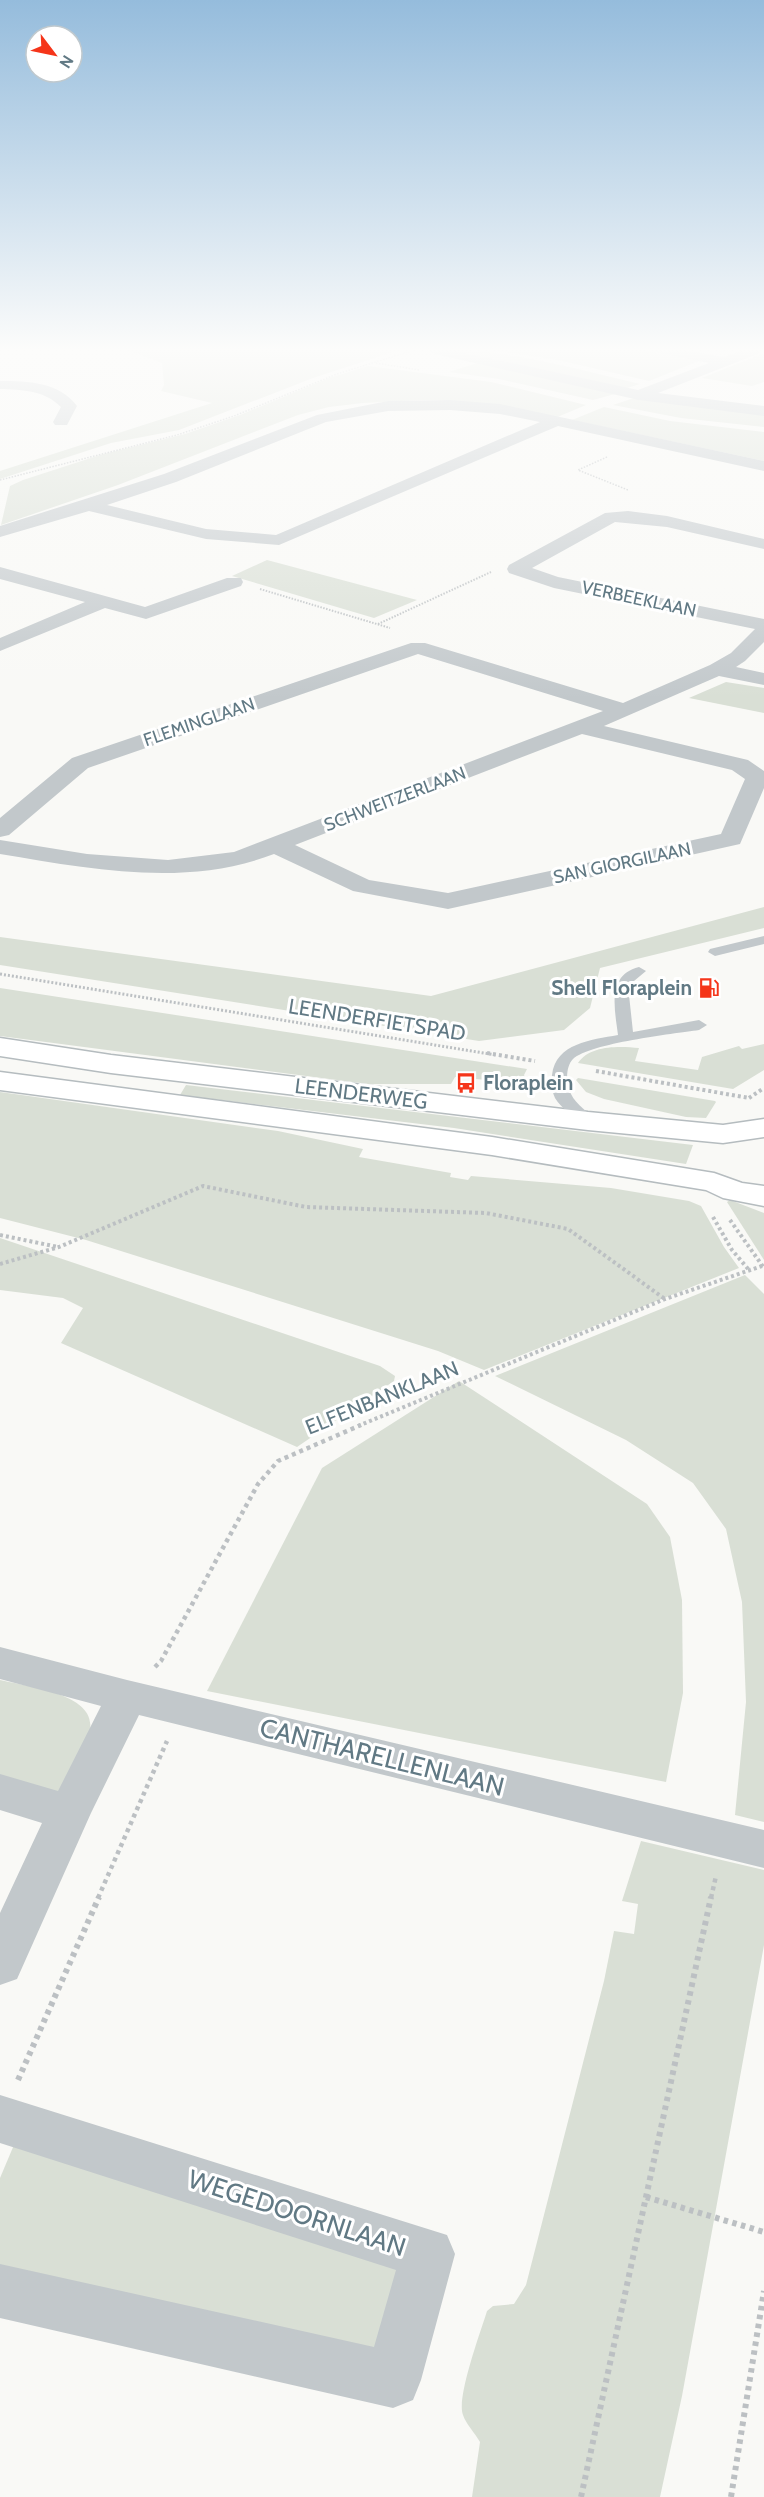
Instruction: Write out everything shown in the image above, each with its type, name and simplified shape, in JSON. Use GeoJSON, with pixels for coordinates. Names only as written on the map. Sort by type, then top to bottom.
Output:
{"type":"FeatureCollection","features":[{"type":"Feature","properties":{"kind":"main road","name":"LEENDERWEG"},"geometry":{"type":"LineString","coordinates":[[0,1047],[111,1064],[588,1121],[723,1134],[764,1128]]}},
{"type":"Feature","properties":{"kind":"main road","name":"LEENDERWEG"},"geometry":{"type":"LineString","coordinates":[[0,1081],[492,1146],[711,1195],[734,1191],[764,1196]]}},
{"type":"Feature","properties":{"kind":"main road","name":"LEENDERWEG"},"geometry":{"type":"LineString","coordinates":[[723,1134],[740,1142],[764,1146]]}},
{"type":"Feature","properties":{"kind":"main road","name":"LEENDERWEG"},"geometry":{"type":"LineString","coordinates":[[711,1195],[737,1179],[764,1183]]}},
{"type":"Feature","properties":{"kind":"street"},"geometry":{"type":"LineString","coordinates":[[0,532],[88,507],[199,467]]}},
{"type":"Feature","properties":{"kind":"street"},"geometry":{"type":"LineString","coordinates":[[88,507],[226,538],[253,541],[279,540],[451,467]]}},
{"type":"Feature","properties":{"kind":"street"},"geometry":{"type":"LineString","coordinates":[[516,568],[611,517],[628,515],[764,544]]}},
{"type":"Feature","properties":{"kind":"street","name":"VERBEEKLAAN"},"geometry":{"type":"LineString","coordinates":[[516,568],[554,582],[764,625]]}},
{"type":"Feature","properties":{"kind":"street"},"geometry":{"type":"LineString","coordinates":[[0,573],[146,613],[234,582]]}},
{"type":"Feature","properties":{"kind":"street"},"geometry":{"type":"LineString","coordinates":[[0,645],[102,602]]}},
{"type":"Feature","properties":{"kind":"street","name":"SCHWEITZERLAAN"},"geometry":{"type":"LineString","coordinates":[[0,847],[87,861],[168,867],[238,859],[624,710],[717,669],[738,657],[764,632]]}},
{"type":"Feature","properties":{"kind":"street"},"geometry":{"type":"LineString","coordinates":[[418,647],[624,710]]}},
{"type":"Feature","properties":{"kind":"street","name":"FLEMINGLAAN"},"geometry":{"type":"LineString","coordinates":[[0,830],[80,763],[418,647]]}},
{"type":"Feature","properties":{"kind":"street"},"geometry":{"type":"LineString","coordinates":[[717,669],[764,679]]}},
{"type":"Feature","properties":{"kind":"street","name":"SAN GIORGILAAN"},"geometry":{"type":"LineString","coordinates":[[275,845],[362,886],[448,901],[731,839],[758,777],[740,765],[582,727]]}},
{"type":"Feature","properties":{"kind":"street","name":"CANTHARELLENLAAN"},"geometry":{"type":"LineString","coordinates":[[0,1663],[127,1696],[744,1845]]}},
{"type":"Feature","properties":{"kind":"street"},"geometry":{"type":"LineString","coordinates":[[0,1964],[69,1813],[127,1696]]}},
{"type":"Feature","properties":{"kind":"street"},"geometry":{"type":"LineString","coordinates":[[0,1792],[69,1813]]}},
{"type":"Feature","properties":{"kind":"street","name":"WEGEDOORNLAAN"},"geometry":{"type":"LineString","coordinates":[[0,2119],[428,2254],[393,2380],[0,2291]]}},
{"type":"Feature","properties":{"kind":"lane"},"geometry":{"type":"LineString","coordinates":[[715,952],[759,943]]}},
{"type":"Feature","properties":{"kind":"lane"},"geometry":{"type":"LineString","coordinates":[[626,1038],[621,995],[627,979],[639,971]]}},
{"type":"Feature","properties":{"kind":"lane"},"geometry":{"type":"LineString","coordinates":[[588,1121],[563,1097],[559,1080],[561,1065],[574,1051],[598,1043],[699,1025]]}},
{"type":"Feature","properties":{"kind":"path"},"geometry":{"type":"LineString","coordinates":[[0,480],[53,467]]}},
{"type":"Feature","properties":{"kind":"path"},"geometry":{"type":"LineString","coordinates":[[586,467],[578,470],[633,492],[595,511],[611,517]]}},
{"type":"Feature","properties":{"kind":"path"},"geometry":{"type":"LineString","coordinates":[[378,624],[490,572],[516,568]]}},
{"type":"Feature","properties":{"kind":"path"},"geometry":{"type":"LineString","coordinates":[[234,582],[311,602],[321,608],[412,634],[418,647]]}},
{"type":"Feature","properties":{"kind":"path","name":"LEENDERFIETSPAD"},"geometry":{"type":"LineString","coordinates":[[0,974],[561,1065],[749,1098],[764,1088]]}},
{"type":"Feature","properties":{"kind":"path"},"geometry":{"type":"LineString","coordinates":[[0,1264],[59,1247],[203,1186],[306,1207],[486,1213],[568,1229],[665,1299]]}},
{"type":"Feature","properties":{"kind":"path"},"geometry":{"type":"LineString","coordinates":[[711,1195],[732,1250],[749,1270]]}},
{"type":"Feature","properties":{"kind":"path"},"geometry":{"type":"LineString","coordinates":[[727,1215],[763,1267]]}},
{"type":"Feature","properties":{"kind":"path"},"geometry":{"type":"LineString","coordinates":[[0,1235],[59,1247]]}},
{"type":"Feature","properties":{"kind":"path","name":"ELFENBANKLAAN"},"geometry":{"type":"LineString","coordinates":[[127,1696],[161,1661],[258,1484],[278,1461],[665,1299],[763,1267]]}},
{"type":"Feature","properties":{"kind":"path"},"geometry":{"type":"LineString","coordinates":[[0,2119],[182,1709]]}},
{"type":"Feature","properties":{"kind":"path"},"geometry":{"type":"LineString","coordinates":[[581,2497],[646,2197],[744,1845]]}},
{"type":"Feature","properties":{"kind":"path"},"geometry":{"type":"LineString","coordinates":[[646,2197],[764,2232]]}},
{"type":"Feature","properties":{"kind":"path"},"geometry":{"type":"LineString","coordinates":[[731,2497],[764,2291]]}},
{"type":"Feature","properties":{"kind":"shaded area"},"geometry":{"type":"Polygon","coordinates":[[[14,467],[38,467],[0,479],[0,471],[14,467]]]}},
{"type":"Feature","properties":{"kind":"shaded area"},"geometry":{"type":"Polygon","coordinates":[[[64,467],[166,467],[1,525],[10,486],[64,467]]]}},
{"type":"Feature","properties":{"kind":"shaded area"},"geometry":{"type":"Polygon","coordinates":[[[267,560],[417,600],[374,618],[232,576],[267,560]]]}},
{"type":"Feature","properties":{"kind":"shaded area"},"geometry":{"type":"Polygon","coordinates":[[[726,682],[764,688],[764,713],[689,698],[726,682]]]}},
{"type":"Feature","properties":{"kind":"shaded area"},"geometry":{"type":"Polygon","coordinates":[[[764,907],[764,928],[600,968],[590,1008],[564,1030],[479,1041],[0,965],[0,937],[431,996],[764,907]]]}},
{"type":"Feature","properties":{"kind":"shaded area"},"geometry":{"type":"Polygon","coordinates":[[[0,988],[527,1069],[524,1075],[528,1084],[455,1077],[451,1084],[368,1084],[0,1036],[0,988]]]}},
{"type":"Feature","properties":{"kind":"shaded area"},"geometry":{"type":"Polygon","coordinates":[[[764,1044],[764,1070],[733,1089],[578,1063],[583,1057],[597,1050],[631,1047],[639,1048],[635,1061],[698,1070],[702,1057],[739,1046],[742,1049],[764,1044]]]}},
{"type":"Feature","properties":{"kind":"shaded area"},"geometry":{"type":"Polygon","coordinates":[[[578,1078],[716,1102],[706,1118],[686,1117],[604,1099],[586,1092],[576,1080],[578,1078]]]}},
{"type":"Feature","properties":{"kind":"shaded area"},"geometry":{"type":"Polygon","coordinates":[[[186,1085],[693,1145],[686,1164],[454,1128],[180,1095],[186,1085]]]}},
{"type":"Feature","properties":{"kind":"shaded area"},"geometry":{"type":"Polygon","coordinates":[[[0,1092],[278,1131],[363,1149],[359,1157],[451,1173],[450,1177],[468,1180],[471,1176],[611,1188],[689,1201],[701,1206],[724,1247],[739,1268],[484,1370],[438,1351],[86,1240],[0,1218],[0,1092]]]}},
{"type":"Feature","properties":{"kind":"shaded area"},"geometry":{"type":"Polygon","coordinates":[[[730,1200],[764,1213],[764,1260],[727,1202],[730,1200]]]}},
{"type":"Feature","properties":{"kind":"shaded area"},"geometry":{"type":"Polygon","coordinates":[[[0,1238],[380,1366],[395,1376],[394,1381],[297,1447],[61,1343],[83,1308],[63,1298],[0,1290],[0,1238]]]}},
{"type":"Feature","properties":{"kind":"shaded area"},"geometry":{"type":"Polygon","coordinates":[[[745,1275],[764,1294],[764,1822],[735,1815],[746,1702],[742,1602],[726,1529],[693,1483],[626,1440],[495,1376],[745,1275]]]}},
{"type":"Feature","properties":{"kind":"shaded area"},"geometry":{"type":"Polygon","coordinates":[[[459,1381],[647,1504],[670,1537],[682,1600],[683,1693],[666,1782],[207,1691],[322,1468],[459,1381]]]}},
{"type":"Feature","properties":{"kind":"shaded area"},"geometry":{"type":"Polygon","coordinates":[[[0,1680],[56,1693],[82,1707],[89,1717],[90,1729],[86,1743],[58,1792],[0,1779],[0,1680]]]}},
{"type":"Feature","properties":{"kind":"shaded area"},"geometry":{"type":"Polygon","coordinates":[[[641,1841],[764,1870],[764,1945],[682,2396],[660,2497],[472,2497],[480,2442],[463,2415],[466,2380],[487,2311],[493,2306],[514,2304],[526,2285],[604,1981],[614,1931],[634,1934],[638,1904],[622,1901],[641,1841]]]}},
{"type":"Feature","properties":{"kind":"shaded area"},"geometry":{"type":"Polygon","coordinates":[[[19,2133],[401,2259],[384,2354],[0,2277],[0,2178],[19,2133]]]}},
{"type":"Feature","properties":{"kind":"place","name":"Shell Floraplein"},"geometry":{"type":"Point","coordinates":[709,988]}},
{"type":"Feature","properties":{"kind":"place","name":"Floraplein"},"geometry":{"type":"Point","coordinates":[466,1083]}}]}
